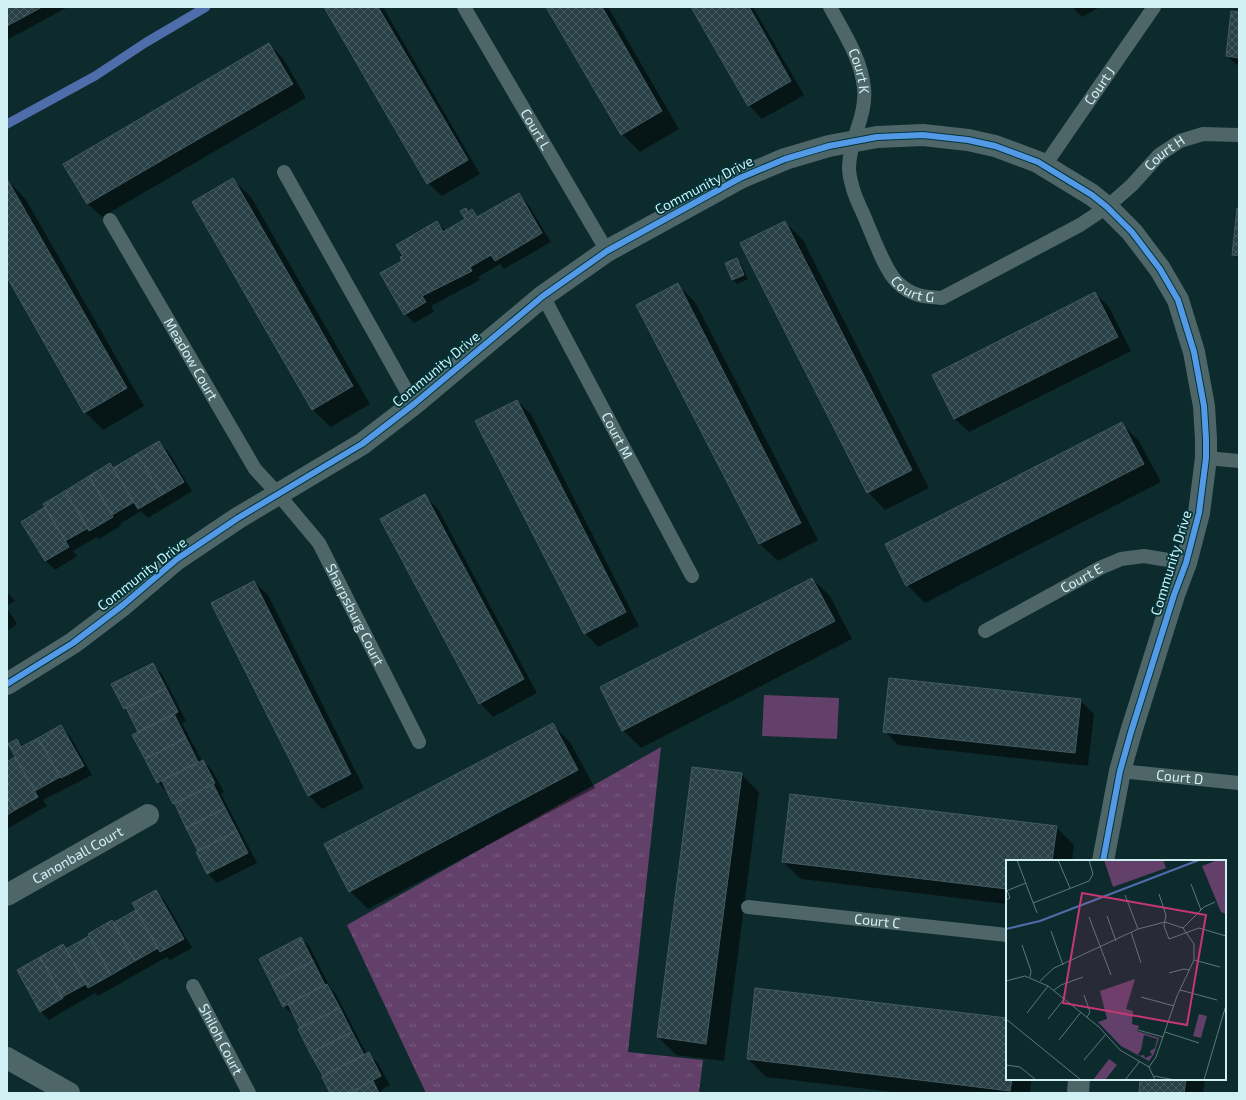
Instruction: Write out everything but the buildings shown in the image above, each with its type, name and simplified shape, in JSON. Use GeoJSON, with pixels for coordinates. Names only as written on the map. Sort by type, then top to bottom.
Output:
{"type":"FeatureCollection","features":[{"type":"Feature","properties":{"kind":"street","name":"Community Drive"},"geometry":{"type":"LineString","coordinates":[[7,684],[73,643],[123,605],[178,559],[238,518],[362,444],[414,404],[543,296],[607,251],[740,178],[785,159],[854,140],[895,135],[941,136],[968,140],[995,146],[1045,165],[1107,207],[1132,232],[1160,269],[1178,300],[1194,352],[1204,406],[1206,439],[1206,458],[1199,513],[1186,563],[1174,595],[1120,771],[1103,860]]}},
{"type":"Feature","properties":{"kind":"street","name":"Canonball Court"},"geometry":{"type":"LineString","coordinates":[[7,895],[148,815]]}},
{"type":"Feature","properties":{"kind":"street"},"geometry":{"type":"LineString","coordinates":[[7,1058],[69,1093]]}},
{"type":"Feature","properties":{"kind":"street"},"geometry":{"type":"LineString","coordinates":[[1078,1093],[1079,1080]]}},
{"type":"Feature","properties":{"kind":"lane","name":"Court L"},"geometry":{"type":"LineString","coordinates":[[464,7],[607,251]]}},
{"type":"Feature","properties":{"kind":"lane","name":"Court K"},"geometry":{"type":"LineString","coordinates":[[830,7],[858,62],[864,88],[862,114],[854,140]]}},
{"type":"Feature","properties":{"kind":"lane","name":"Court J"},"geometry":{"type":"LineString","coordinates":[[1045,165],[1154,7]]}},
{"type":"Feature","properties":{"kind":"lane","name":"Court H"},"geometry":{"type":"LineString","coordinates":[[1107,207],[1132,185],[1159,155],[1180,141],[1203,134],[1239,135]]}},
{"type":"Feature","properties":{"kind":"lane","name":"Court G"},"geometry":{"type":"LineString","coordinates":[[854,140],[850,156],[850,180],[884,262],[896,282],[908,291],[923,297],[942,298],[1080,225],[1107,207]]}},
{"type":"Feature","properties":{"kind":"lane"},"geometry":{"type":"LineString","coordinates":[[284,172],[414,404]]}},
{"type":"Feature","properties":{"kind":"lane","name":"Meadow Court"},"geometry":{"type":"LineString","coordinates":[[110,220],[255,469],[278,494]]}},
{"type":"Feature","properties":{"kind":"lane","name":"Court M"},"geometry":{"type":"LineString","coordinates":[[543,296],[692,576]]}},
{"type":"Feature","properties":{"kind":"lane"},"geometry":{"type":"LineString","coordinates":[[1206,458],[1239,461]]}},
{"type":"Feature","properties":{"kind":"lane","name":"Sharpsburg Court"},"geometry":{"type":"LineString","coordinates":[[278,494],[319,543],[420,742]]}},
{"type":"Feature","properties":{"kind":"lane","name":"Court E"},"geometry":{"type":"LineString","coordinates":[[985,631],[1100,568],[1121,559],[1144,556],[1186,563]]}},
{"type":"Feature","properties":{"kind":"lane","name":"Court D"},"geometry":{"type":"LineString","coordinates":[[1120,771],[1239,783]]}},
{"type":"Feature","properties":{"kind":"lane","name":"Court C"},"geometry":{"type":"LineString","coordinates":[[748,907],[1006,935]]}},
{"type":"Feature","properties":{"kind":"lane","name":"Shiloh Court"},"geometry":{"type":"LineString","coordinates":[[193,986],[249,1093]]}},
{"type":"Feature","properties":{"kind":"green space"},"geometry":{"type":"Polygon","coordinates":[[[764,695],[839,698],[837,739],[762,736],[764,695]]]}},
{"type":"Feature","properties":{"kind":"green space"},"geometry":{"type":"Polygon","coordinates":[[[661,747],[628,1052],[703,1060],[699,1093],[426,1093],[347,925],[661,747]]]}},
{"type":"Feature","properties":{"kind":"waterway"},"geometry":{"type":"LineString","coordinates":[[7,124],[95,76],[145,43],[206,7]]}},
{"type":"Feature","properties":{"kind":"cycle path"},"geometry":{"type":"LineString","coordinates":[[7,684],[73,643],[123,605],[177,559],[238,518],[362,444],[414,404],[543,296],[607,251],[740,178],[785,159],[829,146],[877,137],[923,135],[968,140],[995,146],[1038,162],[1092,195],[1107,207],[1132,232],[1160,269],[1178,300],[1194,352],[1204,406],[1206,439],[1206,458],[1199,513],[1186,563],[1174,595],[1120,771],[1103,860]]}}]}
